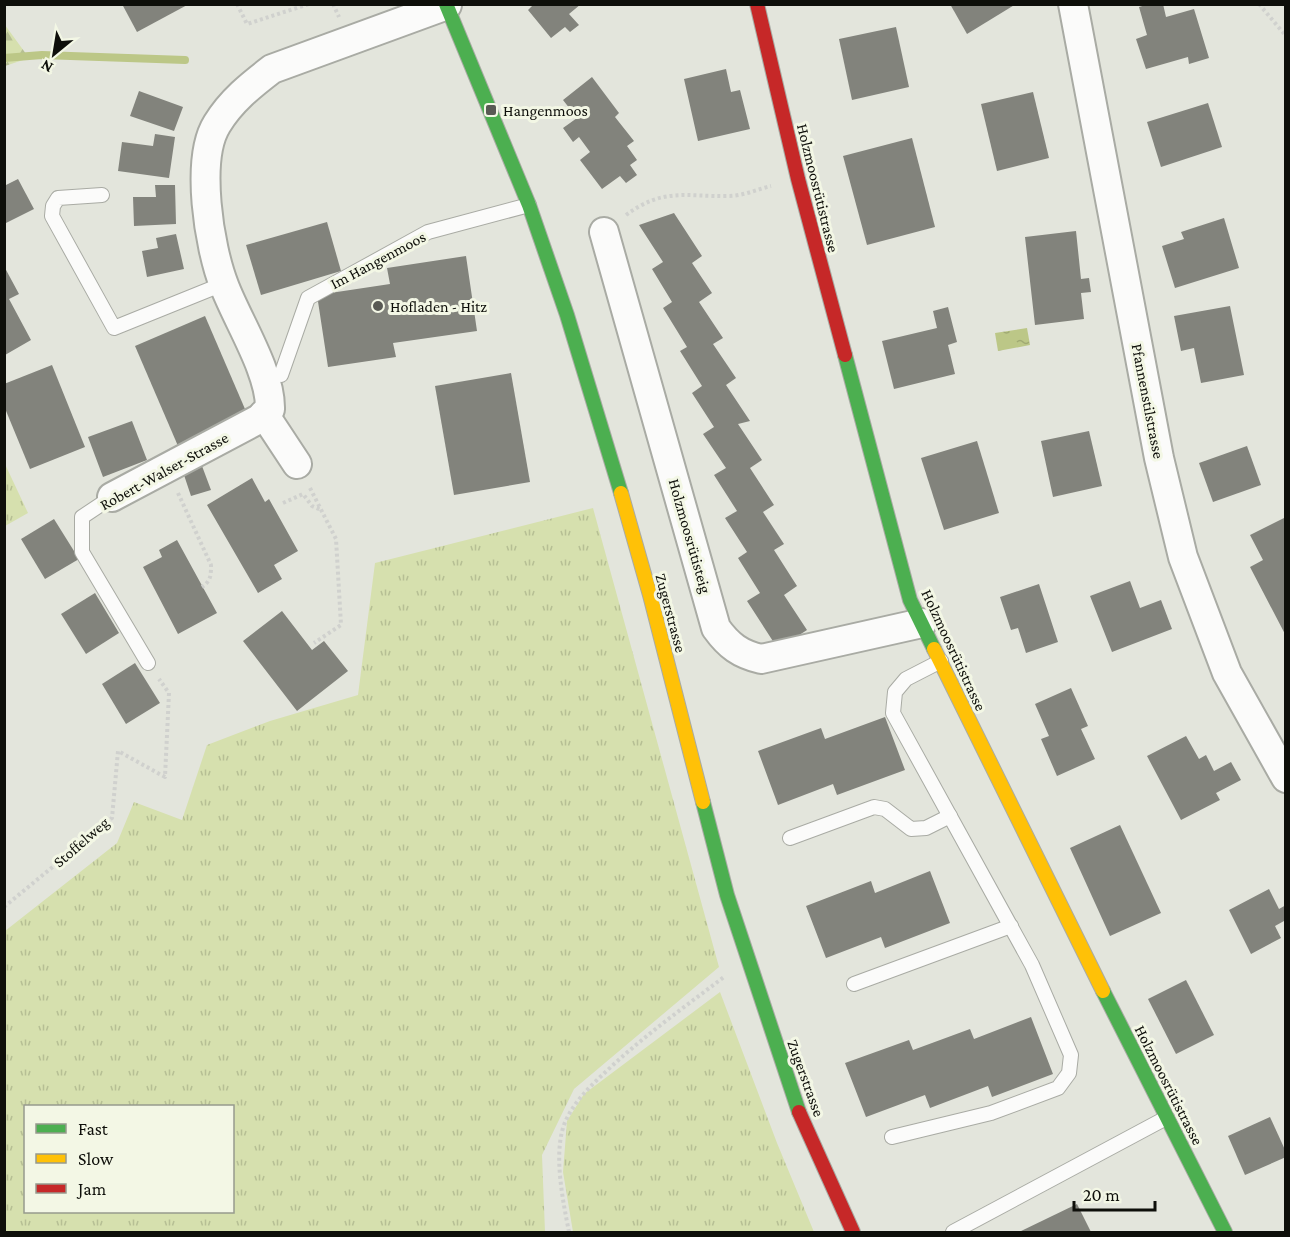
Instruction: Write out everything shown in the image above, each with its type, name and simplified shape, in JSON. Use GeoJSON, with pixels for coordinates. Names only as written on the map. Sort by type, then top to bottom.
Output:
{"type":"FeatureCollection","features":[{"type":"Feature","properties":{"kind":"street","name":"Holzmoosrütistrasse"},"geometry":{"type":"LineString","coordinates":[[757,4],[804,202],[910,600],[1225,1233]]}},
{"type":"Feature","properties":{"kind":"street","name":"Pfannenstilstrasse"},"geometry":{"type":"LineString","coordinates":[[1073,4],[1159,458],[1183,557],[1227,673],[1286,778]]}},
{"type":"Feature","properties":{"kind":"street","name":"Zugerstrasse"},"geometry":{"type":"LineString","coordinates":[[446,5],[529,205],[567,315],[610,453],[650,595],[728,895],[750,967],[799,1113],[853,1233]]}},
{"type":"Feature","properties":{"kind":"street"},"geometry":{"type":"LineString","coordinates":[[297,464],[264,414],[270,409],[270,394],[244,327],[223,284],[210,231],[205,181],[208,150],[216,125],[232,103],[250,85],[272,69],[446,5]]}},
{"type":"Feature","properties":{"kind":"street","name":"Holzmoosrütisteig"},"geometry":{"type":"LineString","coordinates":[[604,232],[717,628],[727,643],[743,655],[761,659],[922,622]]}},
{"type":"Feature","properties":{"kind":"street","name":"Robert-Walser-Strasse"},"geometry":{"type":"LineString","coordinates":[[112,497],[259,419],[264,414]]}},
{"type":"Feature","properties":{"kind":"lane"},"geometry":{"type":"LineString","coordinates":[[102,195],[58,198],[53,206],[52,216],[114,328],[223,284]]}},
{"type":"Feature","properties":{"kind":"lane","name":"Im Hangenmoos"},"geometry":{"type":"LineString","coordinates":[[281,375],[308,298],[428,232],[529,205]]}},
{"type":"Feature","properties":{"kind":"lane","name":"Robert-Walser-Strasse"},"geometry":{"type":"LineString","coordinates":[[112,497],[82,517],[82,552],[148,663]]}},
{"type":"Feature","properties":{"kind":"lane"},"geometry":{"type":"LineString","coordinates":[[892,1137],[991,1113],[1058,1088],[1069,1073],[1071,1055],[1032,965],[893,713],[895,692],[906,679],[940,661]]}},
{"type":"Feature","properties":{"kind":"lane"},"geometry":{"type":"LineString","coordinates":[[790,838],[874,807],[885,809],[911,829],[926,828],[950,816]]}},
{"type":"Feature","properties":{"kind":"lane"},"geometry":{"type":"LineString","coordinates":[[854,984],[1011,926]]}},
{"type":"Feature","properties":{"kind":"lane"},"geometry":{"type":"LineString","coordinates":[[953,1233],[1166,1118]]}},
{"type":"Feature","properties":{"kind":"path"},"geometry":{"type":"LineString","coordinates":[[237,4],[247,24],[309,4]]}},
{"type":"Feature","properties":{"kind":"path"},"geometry":{"type":"LineString","coordinates":[[1259,4],[1286,36]]}},
{"type":"Feature","properties":{"kind":"path"},"geometry":{"type":"LineString","coordinates":[[604,232],[642,203],[671,194],[732,196],[777,184]]}},
{"type":"Feature","properties":{"kind":"path"},"geometry":{"type":"LineString","coordinates":[[297,464],[336,538],[341,625],[314,643]]}},
{"type":"Feature","properties":{"kind":"path"},"geometry":{"type":"LineString","coordinates":[[166,468],[211,565],[211,576],[208,583],[202,587]]}},
{"type":"Feature","properties":{"kind":"path"},"geometry":{"type":"LineString","coordinates":[[283,503],[303,494],[312,506],[322,511]]}},
{"type":"Feature","properties":{"kind":"path","name":"Stoffelweg"},"geometry":{"type":"LineString","coordinates":[[4,907],[112,818],[118,751],[165,777],[169,693],[148,663]]}},
{"type":"Feature","properties":{"kind":"path"},"geometry":{"type":"LineString","coordinates":[[569,1233],[562,1198],[559,1151],[565,1121],[582,1093],[632,1048],[726,975],[750,967]]}},
{"type":"Feature","properties":{"kind":"green space"},"geometry":{"type":"Polygon","coordinates":[[[5,25],[29,58],[5,66],[5,25]]]}},
{"type":"Feature","properties":{"kind":"green space"},"geometry":{"type":"Polygon","coordinates":[[[4,462],[28,513],[5,526],[4,526],[4,462]]]}},
{"type":"Feature","properties":{"kind":"green space"},"geometry":{"type":"Polygon","coordinates":[[[593,508],[719,967],[574,1089],[542,1155],[545,1232],[5,1232],[5,931],[117,843],[134,802],[182,820],[207,745],[270,721],[358,695],[375,563],[593,508]]]}},
{"type":"Feature","properties":{"kind":"green space"},"geometry":{"type":"Polygon","coordinates":[[[720,992],[777,1143],[814,1232],[573,1232],[563,1172],[567,1121],[584,1094],[720,992]]]}},
{"type":"Feature","properties":{"kind":"water"},"geometry":{"type":"Polygon","coordinates":[[[1027,328],[1030,345],[998,351],[995,333],[1027,328]]]}},
{"type":"Feature","properties":{"kind":"building"},"geometry":{"type":"Polygon","coordinates":[[[122,4],[189,4],[137,32],[122,4]]]}},
{"type":"Feature","properties":{"kind":"building"},"geometry":{"type":"Polygon","coordinates":[[[534,4],[581,4],[569,14],[579,25],[570,32],[565,27],[551,38],[528,10],[534,4]]]}},
{"type":"Feature","properties":{"kind":"building"},"geometry":{"type":"Polygon","coordinates":[[[950,4],[1016,4],[967,34],[950,4]]]}},
{"type":"Feature","properties":{"kind":"building"},"geometry":{"type":"Polygon","coordinates":[[[1163,4],[1166,17],[1194,9],[1209,58],[1189,64],[1188,57],[1146,69],[1136,39],[1147,35],[1139,7],[1163,4]]]}},
{"type":"Feature","properties":{"kind":"building"},"geometry":{"type":"Polygon","coordinates":[[[896,27],[909,87],[852,100],[839,39],[896,27]]]}},
{"type":"Feature","properties":{"kind":"building"},"geometry":{"type":"Polygon","coordinates":[[[726,69],[731,92],[740,90],[750,129],[698,141],[684,79],[726,69]]]}},
{"type":"Feature","properties":{"kind":"building"},"geometry":{"type":"Polygon","coordinates":[[[592,77],[619,113],[615,117],[634,141],[627,146],[637,160],[630,165],[637,175],[626,183],[620,176],[602,189],[580,160],[590,152],[579,137],[573,142],[563,128],[577,118],[563,100],[592,77]]]}},
{"type":"Feature","properties":{"kind":"building"},"geometry":{"type":"Polygon","coordinates":[[[139,91],[183,107],[174,131],[130,116],[139,91]]]}},
{"type":"Feature","properties":{"kind":"building"},"geometry":{"type":"Polygon","coordinates":[[[1033,92],[1049,158],[997,171],[981,104],[1033,92]]]}},
{"type":"Feature","properties":{"kind":"building"},"geometry":{"type":"Polygon","coordinates":[[[1208,103],[1222,147],[1161,167],[1147,122],[1208,103]]]}},
{"type":"Feature","properties":{"kind":"building"},"geometry":{"type":"Polygon","coordinates":[[[155,134],[175,137],[169,178],[118,171],[122,142],[153,146],[155,134]]]}},
{"type":"Feature","properties":{"kind":"building"},"geometry":{"type":"Polygon","coordinates":[[[912,138],[935,227],[867,245],[843,156],[912,138]]]}},
{"type":"Feature","properties":{"kind":"building"},"geometry":{"type":"Polygon","coordinates":[[[18,179],[34,209],[4,224],[4,186],[18,179]]]}},
{"type":"Feature","properties":{"kind":"building"},"geometry":{"type":"Polygon","coordinates":[[[155,185],[175,185],[176,224],[134,226],[133,197],[156,197],[155,185]]]}},
{"type":"Feature","properties":{"kind":"building"},"geometry":{"type":"Polygon","coordinates":[[[674,213],[702,256],[692,263],[712,293],[699,302],[723,338],[713,344],[736,378],[726,385],[750,421],[738,424],[762,460],[750,468],[774,505],[763,512],[784,544],[774,550],[797,586],[784,595],[807,630],[778,649],[747,601],[760,593],[738,558],[747,552],[725,518],[737,511],[714,475],[726,468],[703,434],[714,427],[692,393],[702,386],[680,351],[687,347],[663,308],[672,302],[652,269],[663,262],[639,225],[674,213]]]}},
{"type":"Feature","properties":{"kind":"building"},"geometry":{"type":"Polygon","coordinates":[[[1224,218],[1239,268],[1175,288],[1162,246],[1184,239],[1181,232],[1224,218]]]}},
{"type":"Feature","properties":{"kind":"building"},"geometry":{"type":"Polygon","coordinates":[[[327,222],[341,271],[261,295],[246,245],[327,222]]]}},
{"type":"Feature","properties":{"kind":"building"},"geometry":{"type":"Polygon","coordinates":[[[1076,231],[1081,279],[1089,278],[1091,292],[1081,293],[1084,319],[1035,325],[1025,237],[1076,231]]]}},
{"type":"Feature","properties":{"kind":"building"},"geometry":{"type":"Polygon","coordinates":[[[176,234],[184,269],[147,277],[142,251],[158,248],[156,238],[176,234]]]}},
{"type":"Feature","properties":{"kind":"building"},"geometry":{"type":"Polygon","coordinates":[[[466,256],[477,331],[393,343],[396,357],[328,367],[317,295],[390,284],[387,268],[466,256]]]}},
{"type":"Feature","properties":{"kind":"building"},"geometry":{"type":"Polygon","coordinates":[[[5,268],[19,294],[9,299],[31,340],[5,355],[5,268]]]}},
{"type":"Feature","properties":{"kind":"building"},"geometry":{"type":"Polygon","coordinates":[[[1230,306],[1244,375],[1201,383],[1194,348],[1181,351],[1174,316],[1230,306]]]}},
{"type":"Feature","properties":{"kind":"building"},"geometry":{"type":"Polygon","coordinates":[[[948,307],[957,342],[948,345],[955,374],[894,389],[882,341],[937,328],[933,311],[948,307]]]}},
{"type":"Feature","properties":{"kind":"building"},"geometry":{"type":"Polygon","coordinates":[[[205,316],[248,416],[178,446],[135,346],[205,316]]]}},
{"type":"Feature","properties":{"kind":"building"},"geometry":{"type":"Polygon","coordinates":[[[52,365],[85,447],[30,469],[4,406],[4,384],[52,365]]]}},
{"type":"Feature","properties":{"kind":"building"},"geometry":{"type":"Polygon","coordinates":[[[511,373],[530,482],[454,495],[435,386],[511,373]]]}},
{"type":"Feature","properties":{"kind":"building"},"geometry":{"type":"Polygon","coordinates":[[[132,421],[147,460],[103,477],[88,437],[132,421]]]}},
{"type":"Feature","properties":{"kind":"building"},"geometry":{"type":"Polygon","coordinates":[[[1089,431],[1102,486],[1053,497],[1041,441],[1089,431]]]}},
{"type":"Feature","properties":{"kind":"building"},"geometry":{"type":"Polygon","coordinates":[[[977,441],[999,513],[944,530],[921,458],[977,441]]]}},
{"type":"Feature","properties":{"kind":"building"},"geometry":{"type":"Polygon","coordinates":[[[1247,446],[1261,485],[1213,502],[1199,463],[1247,446]]]}},
{"type":"Feature","properties":{"kind":"building"},"geometry":{"type":"Polygon","coordinates":[[[202,466],[211,490],[191,496],[183,472],[202,466]]]}},
{"type":"Feature","properties":{"kind":"building"},"geometry":{"type":"Polygon","coordinates":[[[252,478],[265,502],[269,499],[298,551],[274,565],[282,579],[258,593],[207,505],[252,478]]]}},
{"type":"Feature","properties":{"kind":"building"},"geometry":{"type":"Polygon","coordinates":[[[1286,517],[1286,636],[1250,567],[1263,560],[1250,535],[1286,517]]]}},
{"type":"Feature","properties":{"kind":"building"},"geometry":{"type":"Polygon","coordinates":[[[54,519],[79,559],[45,579],[21,539],[54,519]]]}},
{"type":"Feature","properties":{"kind":"building"},"geometry":{"type":"Polygon","coordinates":[[[177,540],[217,613],[178,634],[143,567],[162,557],[159,550],[177,540]]]}},
{"type":"Feature","properties":{"kind":"building"},"geometry":{"type":"Polygon","coordinates":[[[1130,581],[1140,608],[1161,600],[1172,629],[1112,652],[1090,596],[1130,581]]]}},
{"type":"Feature","properties":{"kind":"building"},"geometry":{"type":"Polygon","coordinates":[[[1039,584],[1058,642],[1026,653],[1018,628],[1011,630],[1000,597],[1039,584]]]}},
{"type":"Feature","properties":{"kind":"building"},"geometry":{"type":"Polygon","coordinates":[[[95,593],[119,633],[86,654],[61,614],[95,593]]]}},
{"type":"Feature","properties":{"kind":"building"},"geometry":{"type":"Polygon","coordinates":[[[282,611],[312,650],[324,641],[348,671],[297,711],[243,641],[282,611]]]}},
{"type":"Feature","properties":{"kind":"building"},"geometry":{"type":"Polygon","coordinates":[[[135,663],[160,703],[126,724],[102,684],[135,663]]]}},
{"type":"Feature","properties":{"kind":"building"},"geometry":{"type":"Polygon","coordinates":[[[1071,688],[1088,726],[1081,729],[1095,759],[1057,776],[1041,739],[1049,736],[1035,704],[1071,688]]]}},
{"type":"Feature","properties":{"kind":"building"},"geometry":{"type":"Polygon","coordinates":[[[885,717],[905,770],[837,795],[833,784],[778,805],[758,751],[821,728],[825,739],[885,717]]]}},
{"type":"Feature","properties":{"kind":"building"},"geometry":{"type":"Polygon","coordinates":[[[1186,736],[1199,759],[1206,755],[1214,771],[1231,762],[1241,780],[1216,793],[1220,800],[1181,820],[1147,756],[1186,736]]]}},
{"type":"Feature","properties":{"kind":"building"},"geometry":{"type":"Polygon","coordinates":[[[1120,825],[1161,913],[1110,936],[1070,848],[1120,825]]]}},
{"type":"Feature","properties":{"kind":"building"},"geometry":{"type":"Polygon","coordinates":[[[930,871],[950,923],[885,948],[881,937],[826,958],[806,906],[871,881],[875,893],[930,871]]]}},
{"type":"Feature","properties":{"kind":"building"},"geometry":{"type":"Polygon","coordinates":[[[1269,889],[1279,909],[1286,905],[1286,925],[1284,921],[1275,926],[1281,938],[1251,954],[1229,910],[1269,889]]]}},
{"type":"Feature","properties":{"kind":"building"},"geometry":{"type":"Polygon","coordinates":[[[1186,980],[1214,1035],[1176,1054],[1148,999],[1186,980]]]}},
{"type":"Feature","properties":{"kind":"building"},"geometry":{"type":"Polygon","coordinates":[[[1031,1017],[1053,1074],[992,1097],[988,1086],[930,1108],[925,1095],[866,1117],[845,1063],[909,1040],[913,1050],[970,1029],[974,1039],[1031,1017]]]}},
{"type":"Feature","properties":{"kind":"building"},"geometry":{"type":"Polygon","coordinates":[[[1270,1117],[1286,1152],[1286,1157],[1245,1175],[1228,1136],[1270,1117]]]}},
{"type":"Feature","properties":{"kind":"building"},"geometry":{"type":"Polygon","coordinates":[[[1077,1204],[1091,1232],[1019,1232],[1077,1204]]]}},
{"type":"Feature","properties":{"kind":"waterway"},"geometry":{"type":"LineString","coordinates":[[4,58],[42,55],[185,60]]}},
{"type":"Feature","properties":{"kind":"traffic: fast"},"geometry":{"type":"LineString","coordinates":[[446,4],[529,205],[567,315],[621,493]]}},
{"type":"Feature","properties":{"kind":"traffic: fast"},"geometry":{"type":"LineString","coordinates":[[845,355],[910,600],[934,649]]}},
{"type":"Feature","properties":{"kind":"traffic: fast"},"geometry":{"type":"LineString","coordinates":[[703,802],[727,895],[799,1112]]}},
{"type":"Feature","properties":{"kind":"traffic: fast"},"geometry":{"type":"LineString","coordinates":[[1103,991],[1225,1232]]}},
{"type":"Feature","properties":{"kind":"traffic: slow"},"geometry":{"type":"LineString","coordinates":[[621,493],[650,595],[703,802]]}},
{"type":"Feature","properties":{"kind":"traffic: slow"},"geometry":{"type":"LineString","coordinates":[[934,649],[1103,991]]}},
{"type":"Feature","properties":{"kind":"traffic: jam"},"geometry":{"type":"LineString","coordinates":[[757,4],[798,179],[845,355]]}},
{"type":"Feature","properties":{"kind":"traffic: jam"},"geometry":{"type":"LineString","coordinates":[[799,1112],[853,1232]]}},
{"type":"Feature","properties":{"kind":"place","name":"Hangenmoos"},"geometry":{"type":"Point","coordinates":[491,110]}},
{"type":"Feature","properties":{"kind":"place","name":"Hofladen - Hitz"},"geometry":{"type":"Point","coordinates":[378,306]}}]}
